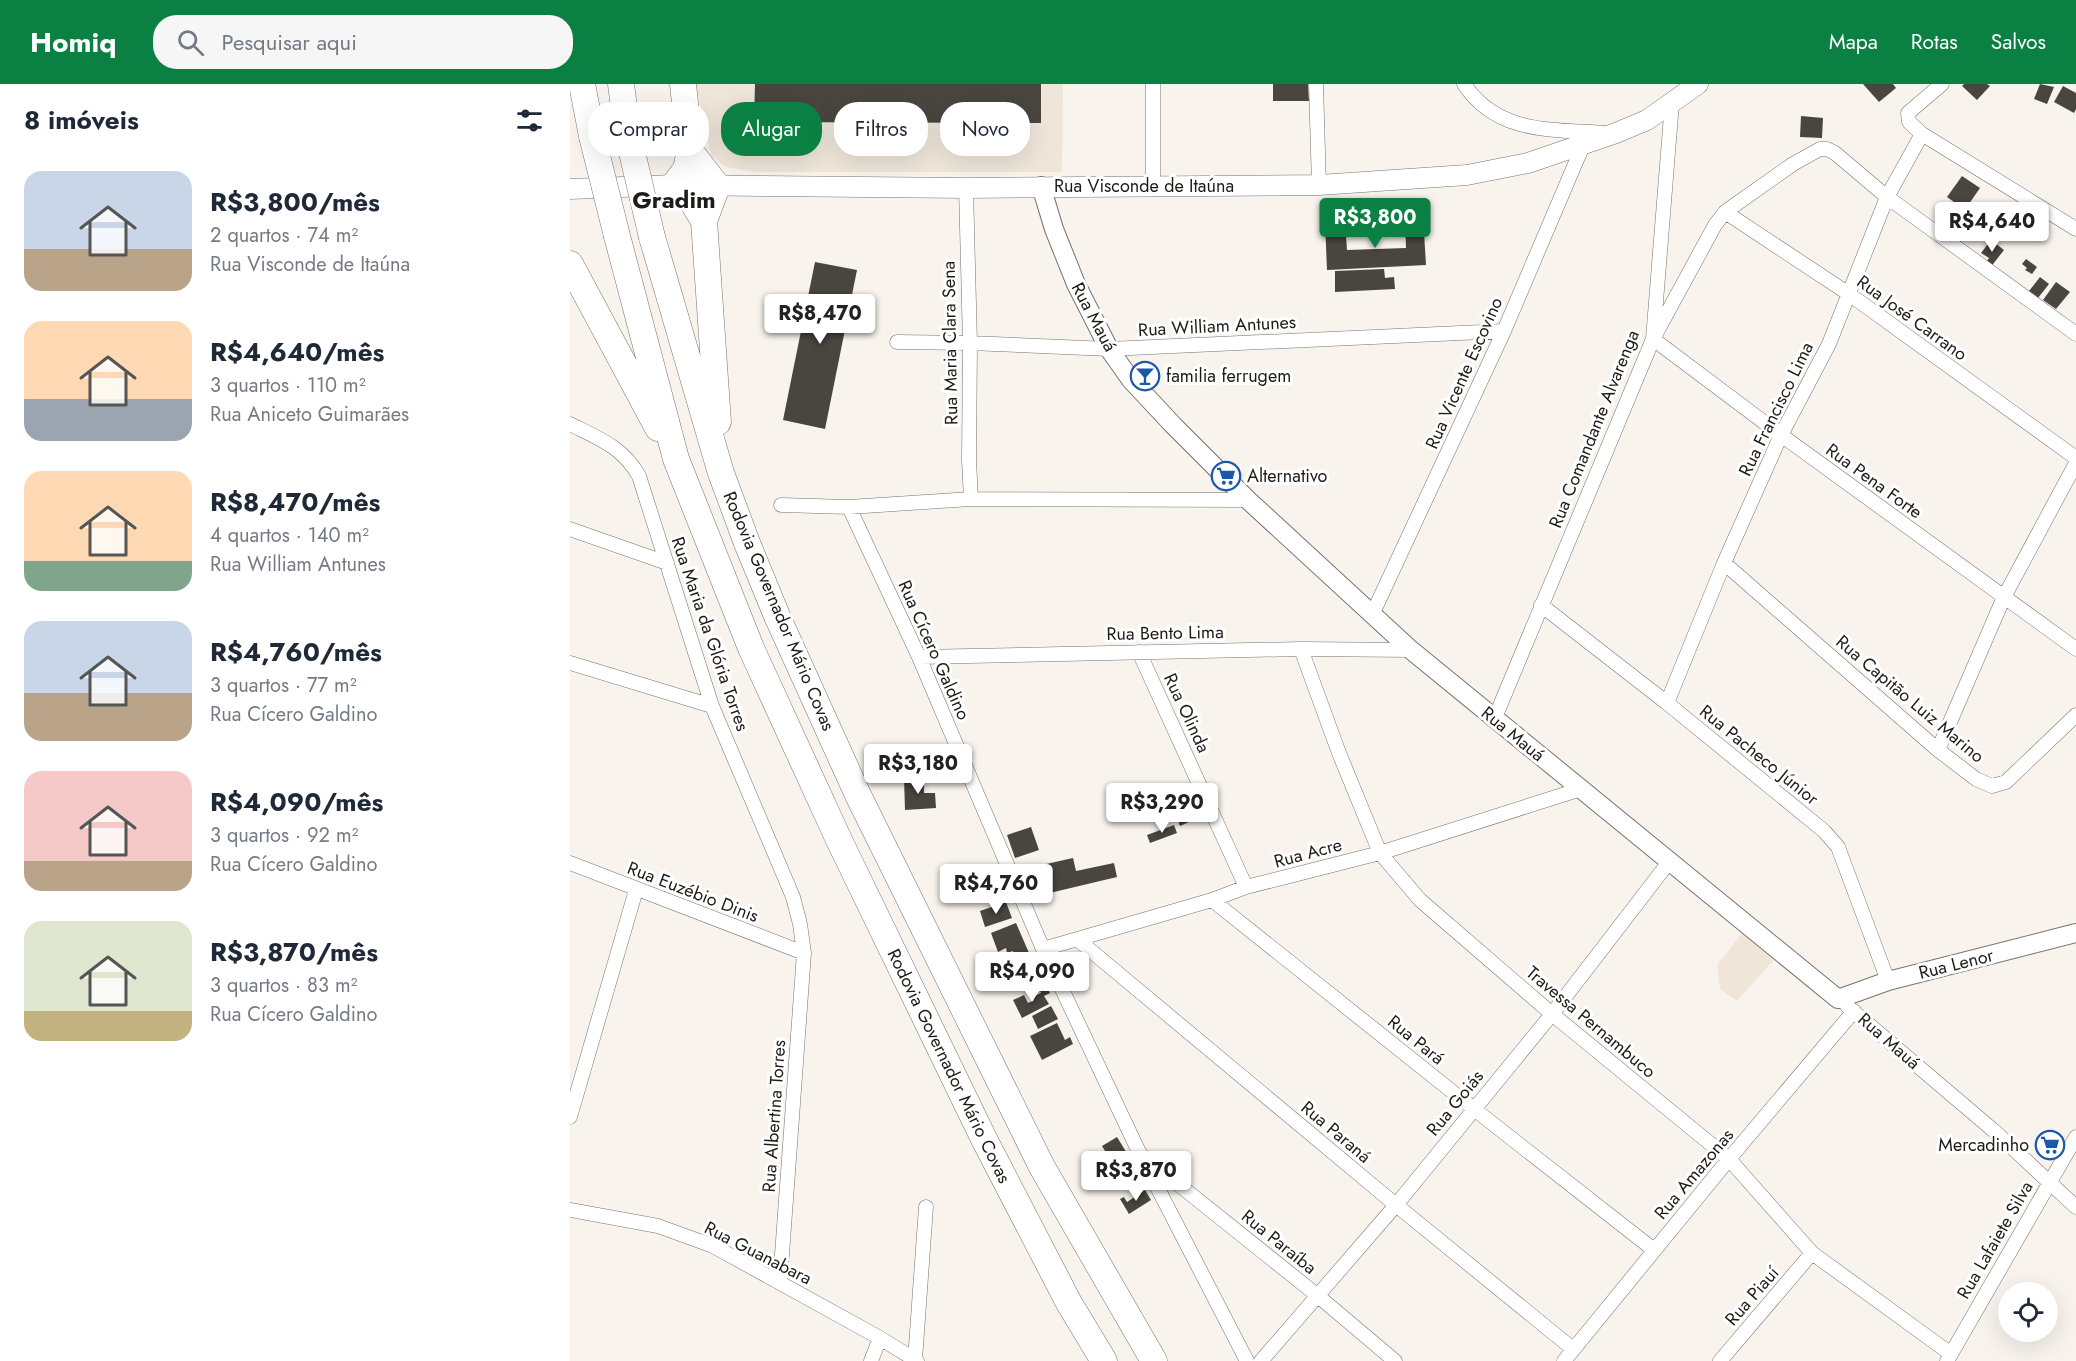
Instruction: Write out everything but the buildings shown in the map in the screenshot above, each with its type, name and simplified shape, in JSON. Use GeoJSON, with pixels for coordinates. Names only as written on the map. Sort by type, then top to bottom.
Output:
{"type":"FeatureCollection","features":[{"type":"Feature","properties":{"kind":"highway","name":"Rodovia Governador Mário Covas"},"geometry":{"type":"LineString","coordinates":[[582,84],[592,136],[617,236],[676,459],[751,648],[839,840],[984,1139],[1069,1303],[1104,1361]]}},
{"type":"Feature","properties":{"kind":"highway","name":"Rodovia Governador Mário Covas"},"geometry":{"type":"LineString","coordinates":[[621,84],[627,131],[652,237],[721,473],[777,616],[858,795],[1042,1167],[1154,1361]]}},
{"type":"Feature","properties":{"kind":"highway"},"geometry":{"type":"LineString","coordinates":[[683,84],[685,102]]}},
{"type":"Feature","properties":{"kind":"highway"},"geometry":{"type":"LineString","coordinates":[[689,156],[686,169],[674,185],[690,198],[704,221]]}},
{"type":"Feature","properties":{"kind":"highway"},"geometry":{"type":"LineString","coordinates":[[694,156],[717,186],[704,221],[721,473]]}},
{"type":"Feature","properties":{"kind":"highway"},"geometry":{"type":"LineString","coordinates":[[570,264],[632,382],[676,459]]}},
{"type":"Feature","properties":{"kind":"main road","name":"Rua Visconde de Itaúna"},"geometry":{"type":"LineString","coordinates":[[570,189],[674,185],[966,188],[1319,185],[1467,175],[1528,163],[1616,133],[1647,120],[1698,84]]}},
{"type":"Feature","properties":{"kind":"street"},"geometry":{"type":"LineString","coordinates":[[1153,84],[1153,187]]}},
{"type":"Feature","properties":{"kind":"street"},"geometry":{"type":"LineString","coordinates":[[1316,84],[1319,185]]}},
{"type":"Feature","properties":{"kind":"street"},"geometry":{"type":"LineString","coordinates":[[1464,84],[1472,95],[1496,116],[1529,128],[1616,133]]}},
{"type":"Feature","properties":{"kind":"street"},"geometry":{"type":"LineString","coordinates":[[1942,84],[1908,113],[1909,122],[1922,134],[2076,229]]}},
{"type":"Feature","properties":{"kind":"street","name":"Rua Comandante Alvarenga"},"geometry":{"type":"LineString","coordinates":[[1494,720],[1653,339],[1672,103]]}},
{"type":"Feature","properties":{"kind":"street","name":"Rua Francisco Lima"},"geometry":{"type":"LineString","coordinates":[[1667,703],[1724,563],[1780,435],[1829,344],[1887,197],[1922,134]]}},
{"type":"Feature","properties":{"kind":"street","name":"Rua Vicente Escovino"},"geometry":{"type":"LineString","coordinates":[[1372,615],[1504,331],[1584,143]]}},
{"type":"Feature","properties":{"kind":"street"},"geometry":{"type":"LineString","coordinates":[[1653,339],[1715,225],[1725,212],[1793,164],[1820,149],[1827,149],[1835,153],[1887,197],[2076,334]]}},
{"type":"Feature","properties":{"kind":"street","name":"Rua Mauá"},"geometry":{"type":"LineString","coordinates":[[1041,186],[1054,229],[1076,284],[1109,349],[1131,380],[1248,500],[1411,650],[1494,720],[1854,1011],[1993,1130],[2076,1207]]}},
{"type":"Feature","properties":{"kind":"street","name":"Rua Maria Clara Sena"},"geometry":{"type":"LineString","coordinates":[[966,188],[971,499]]}},
{"type":"Feature","properties":{"kind":"street","name":"Rua José Carrano"},"geometry":{"type":"LineString","coordinates":[[1725,212],[1849,294],[2076,458]]}},
{"type":"Feature","properties":{"kind":"street","name":"Rua William Antunes"},"geometry":{"type":"LineString","coordinates":[[897,342],[1109,349],[1504,331]]}},
{"type":"Feature","properties":{"kind":"street","name":"Rua Pena Forte"},"geometry":{"type":"LineString","coordinates":[[1653,339],[1780,435],[2076,649]]}},
{"type":"Feature","properties":{"kind":"street","name":"Rua Maria da Glória Torres"},"geometry":{"type":"LineString","coordinates":[[570,424],[616,448],[631,462],[639,476],[712,706],[793,897],[804,953]]}},
{"type":"Feature","properties":{"kind":"street"},"geometry":{"type":"LineString","coordinates":[[1938,750],[2004,597],[2076,463]]}},
{"type":"Feature","properties":{"kind":"street"},"geometry":{"type":"LineString","coordinates":[[781,505],[849,507],[971,499],[1248,500]]}},
{"type":"Feature","properties":{"kind":"street","name":"Rua Cícero Galdino"},"geometry":{"type":"LineString","coordinates":[[849,507],[919,657],[1043,949],[1139,1152],[1247,1361]]}},
{"type":"Feature","properties":{"kind":"street"},"geometry":{"type":"LineString","coordinates":[[570,529],[667,563]]}},
{"type":"Feature","properties":{"kind":"street","name":"Rua Capitão Luiz Marino"},"geometry":{"type":"LineString","coordinates":[[1724,563],[1938,750],[1976,779],[1992,786],[2006,782],[2076,715]]}},
{"type":"Feature","properties":{"kind":"street","name":"Rua Pacheco Júnior"},"geometry":{"type":"LineString","coordinates":[[1541,605],[1667,703],[1824,831],[1838,847],[1888,981]]}},
{"type":"Feature","properties":{"kind":"street","name":"Rua Bento Lima"},"geometry":{"type":"LineString","coordinates":[[919,657],[1301,649],[1411,650]]}},
{"type":"Feature","properties":{"kind":"street","name":"Travessa Pernambuco"},"geometry":{"type":"LineString","coordinates":[[1301,649],[1339,753],[1380,853],[1428,907],[1552,1014],[1729,1159],[1812,1253],[1949,1358]]}},
{"type":"Feature","properties":{"kind":"street","name":"Rua Olinda"},"geometry":{"type":"LineString","coordinates":[[1139,652],[1246,887]]}},
{"type":"Feature","properties":{"kind":"street"},"geometry":{"type":"LineString","coordinates":[[570,663],[712,706]]}},
{"type":"Feature","properties":{"kind":"street","name":"Rua Acre"},"geometry":{"type":"LineString","coordinates":[[1043,949],[1212,900],[1246,887],[1380,853],[1581,789]]}},
{"type":"Feature","properties":{"kind":"street","name":"Rua Goiás"},"geometry":{"type":"LineString","coordinates":[[1261,1361],[1396,1204],[1552,1014],[1669,862]]}},
{"type":"Feature","properties":{"kind":"street","name":"Rua Euzébio Dinis"},"geometry":{"type":"LineString","coordinates":[[570,863],[804,953]]}},
{"type":"Feature","properties":{"kind":"street"},"geometry":{"type":"LineString","coordinates":[[570,1117],[636,890]]}},
{"type":"Feature","properties":{"kind":"street","name":"Rua Pará"},"geometry":{"type":"LineString","coordinates":[[1212,900],[1654,1250]]}},
{"type":"Feature","properties":{"kind":"street","name":"Rua Lenor"},"geometry":{"type":"LineString","coordinates":[[1838,999],[1888,981],[2076,933]]}},
{"type":"Feature","properties":{"kind":"street","name":"Rua Paraná"},"geometry":{"type":"LineString","coordinates":[[1078,940],[1574,1349]]}},
{"type":"Feature","properties":{"kind":"street","name":"Rua Albertina Torres"},"geometry":{"type":"LineString","coordinates":[[780,1282],[804,953]]}},
{"type":"Feature","properties":{"kind":"street","name":"Rua Amazonas"},"geometry":{"type":"LineString","coordinates":[[1564,1361],[1729,1159],[1854,1011]]}},
{"type":"Feature","properties":{"kind":"street","name":"Rua Lafaiete Silva"},"geometry":{"type":"LineString","coordinates":[[1949,1358],[2076,1137]]}},
{"type":"Feature","properties":{"kind":"street","name":"Rua Paraíba"},"geometry":{"type":"LineString","coordinates":[[1139,1152],[1395,1361]]}},
{"type":"Feature","properties":{"kind":"street"},"geometry":{"type":"LineString","coordinates":[[916,1360],[926,1207]]}},
{"type":"Feature","properties":{"kind":"street","name":"Rua Guanabara"},"geometry":{"type":"LineString","coordinates":[[570,1210],[658,1226],[713,1246],[916,1360]]}},
{"type":"Feature","properties":{"kind":"street","name":"Rua Piauí"},"geometry":{"type":"LineString","coordinates":[[1720,1361],[1812,1253]]}},
{"type":"Feature","properties":{"kind":"street"},"geometry":{"type":"LineString","coordinates":[[871,1361],[880,1338]]}},
{"type":"Feature","properties":{"kind":"shaded area"},"geometry":{"type":"Polygon","coordinates":[[[696,84],[1063,84],[1062,172],[754,172],[726,167],[711,155],[709,102],[700,102],[696,84]]]}},
{"type":"Feature","properties":{"kind":"shaded area"},"geometry":{"type":"Polygon","coordinates":[[[1747,927],[1778,955],[1737,1001],[1720,989],[1717,965],[1747,927]]]}},
{"type":"Feature","properties":{"kind":"place","name":"familia ferrugem"},"geometry":{"type":"Point","coordinates":[1145,376]}},
{"type":"Feature","properties":{"kind":"place","name":"Alternativo"},"geometry":{"type":"Point","coordinates":[1226,476]}},
{"type":"Feature","properties":{"kind":"place","name":"Mercadinho"},"geometry":{"type":"Point","coordinates":[2050,1145]}},
{"type":"Feature","properties":{"kind":"district","name":"Gradim"},"geometry":{"type":"Point","coordinates":[674,199]}}]}
